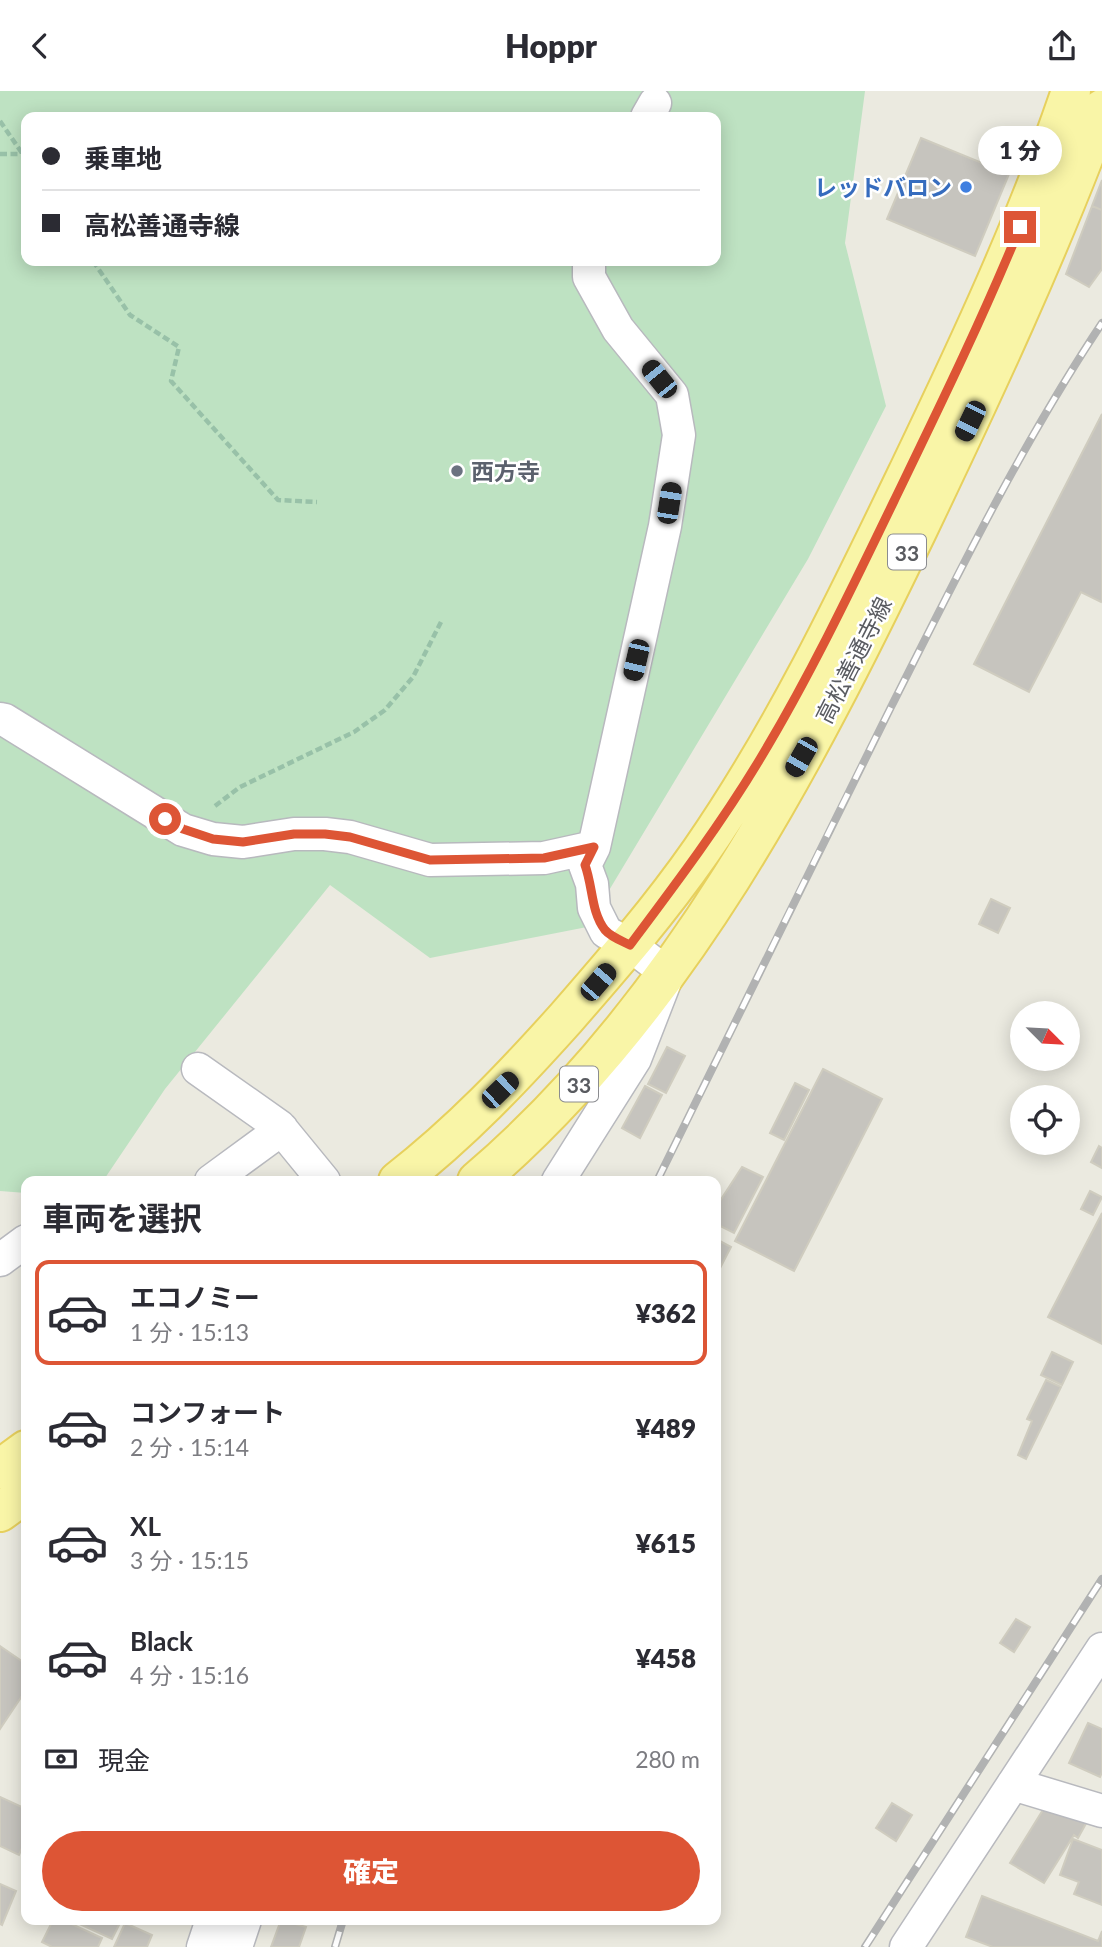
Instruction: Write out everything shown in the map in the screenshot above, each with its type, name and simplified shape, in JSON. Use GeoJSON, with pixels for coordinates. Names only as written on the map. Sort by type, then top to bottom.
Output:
{"type":"FeatureCollection","features":[{"type":"Feature","properties":{"kind":"main road","name":"高松善通寺線"},"geometry":{"type":"LineString","coordinates":[[423,1169],[517,1073],[630,945],[701,851],[752,771],[830,633],[951,381],[1049,156],[1071,91]]}},
{"type":"Feature","properties":{"kind":"main road","name":"高松善通寺線"},"geometry":{"type":"LineString","coordinates":[[483,1176],[521,1144],[578,1085],[668,974],[734,875],[838,691],[982,396],[1045,254],[1102,109]]}},
{"type":"Feature","properties":{"kind":"main road"},"geometry":{"type":"LineString","coordinates":[[0,1469],[21,1454]]}},
{"type":"Feature","properties":{"kind":"main road"},"geometry":{"type":"LineString","coordinates":[[0,1512],[21,1497]]}},
{"type":"Feature","properties":{"kind":"street"},"geometry":{"type":"LineString","coordinates":[[561,1176],[635,1059],[668,974],[630,945],[606,932],[594,908],[592,884],[585,865],[594,847],[665,526],[679,435],[672,395],[618,329],[589,277],[589,266]]}},
{"type":"Feature","properties":{"kind":"street"},"geometry":{"type":"LineString","coordinates":[[0,719],[183,829],[213,839],[243,842],[294,834],[337,835],[430,860],[544,858],[594,847]]}},
{"type":"Feature","properties":{"kind":"street"},"geometry":{"type":"LineString","coordinates":[[198,1069],[282,1129],[320,1176]]}},
{"type":"Feature","properties":{"kind":"street"},"geometry":{"type":"LineString","coordinates":[[218,1176],[282,1129]]}},
{"type":"Feature","properties":{"kind":"street"},"geometry":{"type":"LineString","coordinates":[[0,1260],[21,1245]]}},
{"type":"Feature","properties":{"kind":"street"},"geometry":{"type":"LineString","coordinates":[[906,1947],[1102,1649]]}},
{"type":"Feature","properties":{"kind":"street"},"geometry":{"type":"LineString","coordinates":[[1013,1784],[1102,1811]]}},
{"type":"Feature","properties":{"kind":"street"},"geometry":{"type":"LineString","coordinates":[[203,1947],[210,1925]]}},
{"type":"Feature","properties":{"kind":"street"},"geometry":{"type":"LineString","coordinates":[[236,1947],[243,1925]]}},
{"type":"Feature","properties":{"kind":"path"},"geometry":{"type":"LineString","coordinates":[[0,121],[21,151]]}},
{"type":"Feature","properties":{"kind":"path"},"geometry":{"type":"LineString","coordinates":[[0,154],[21,157]]}},
{"type":"Feature","properties":{"kind":"path"},"geometry":{"type":"LineString","coordinates":[[96,266],[130,315],[178,347],[171,381],[278,500],[317,502]]}},
{"type":"Feature","properties":{"kind":"path"},"geometry":{"type":"LineString","coordinates":[[183,829],[240,787],[354,732],[385,710],[413,677],[442,620]]}},
{"type":"Feature","properties":{"kind":"green space"},"geometry":{"type":"Polygon","coordinates":[[[0,91],[865,91],[845,243],[886,406],[808,559],[587,927],[430,958],[330,885],[165,1089],[106,1176],[21,1176],[21,1193],[0,1191],[0,91]]]}},
{"type":"Feature","properties":{"kind":"building"},"geometry":{"type":"Polygon","coordinates":[[[921,138],[1009,174],[975,256],[887,219],[921,138]]]}},
{"type":"Feature","properties":{"kind":"building"},"geometry":{"type":"Polygon","coordinates":[[[1102,180],[1102,210],[1092,206],[1102,180]]]}},
{"type":"Feature","properties":{"kind":"building"},"geometry":{"type":"Polygon","coordinates":[[[1092,206],[1102,210],[1102,269],[1089,287],[1066,274],[1092,206]]]}},
{"type":"Feature","properties":{"kind":"building"},"geometry":{"type":"Polygon","coordinates":[[[1102,414],[1102,600],[1101,602],[1081,592],[1029,692],[974,664],[1102,414]]]}},
{"type":"Feature","properties":{"kind":"building"},"geometry":{"type":"Polygon","coordinates":[[[991,899],[1010,908],[998,933],[979,924],[991,899]]]}},
{"type":"Feature","properties":{"kind":"building"},"geometry":{"type":"Polygon","coordinates":[[[667,1047],[685,1056],[666,1093],[648,1084],[667,1047]]]}},
{"type":"Feature","properties":{"kind":"building"},"geometry":{"type":"Polygon","coordinates":[[[823,1069],[882,1099],[794,1271],[735,1241],[823,1069]]]}},
{"type":"Feature","properties":{"kind":"building"},"geometry":{"type":"Polygon","coordinates":[[[795,1083],[809,1090],[784,1140],[770,1133],[795,1083]]]}},
{"type":"Feature","properties":{"kind":"building"},"geometry":{"type":"Polygon","coordinates":[[[645,1086],[662,1095],[640,1138],[622,1128],[645,1086]]]}},
{"type":"Feature","properties":{"kind":"building"},"geometry":{"type":"Polygon","coordinates":[[[1099,1146],[1102,1148],[1102,1168],[1091,1162],[1099,1146]]]}},
{"type":"Feature","properties":{"kind":"building"},"geometry":{"type":"Polygon","coordinates":[[[742,1167],[763,1177],[734,1233],[721,1226],[721,1199],[742,1167]]]}},
{"type":"Feature","properties":{"kind":"building"},"geometry":{"type":"Polygon","coordinates":[[[1090,1191],[1102,1197],[1093,1215],[1081,1209],[1090,1191]]]}},
{"type":"Feature","properties":{"kind":"building"},"geometry":{"type":"Polygon","coordinates":[[[1102,1213],[1102,1344],[1048,1317],[1102,1213]]]}},
{"type":"Feature","properties":{"kind":"building"},"geometry":{"type":"Polygon","coordinates":[[[721,1242],[731,1247],[721,1266],[721,1242]]]}},
{"type":"Feature","properties":{"kind":"building"},"geometry":{"type":"Polygon","coordinates":[[[1052,1352],[1073,1362],[1062,1385],[1041,1375],[1052,1352]]]}},
{"type":"Feature","properties":{"kind":"building"},"geometry":{"type":"Polygon","coordinates":[[[1046,1380],[1061,1387],[1026,1459],[1018,1455],[1032,1421],[1027,1419],[1046,1380]]]}},
{"type":"Feature","properties":{"kind":"building"},"geometry":{"type":"Polygon","coordinates":[[[1016,1619],[1030,1627],[1014,1652],[1000,1643],[1016,1619]]]}},
{"type":"Feature","properties":{"kind":"building"},"geometry":{"type":"Polygon","coordinates":[[[0,1646],[21,1661],[21,1698],[0,1729],[0,1646]]]}},
{"type":"Feature","properties":{"kind":"building"},"geometry":{"type":"Polygon","coordinates":[[[1088,1723],[1102,1729],[1100,1777],[1069,1763],[1088,1723]]]}},
{"type":"Feature","properties":{"kind":"building"},"geometry":{"type":"Polygon","coordinates":[[[0,1797],[21,1807],[21,1850],[19,1855],[0,1846],[0,1797]]]}},
{"type":"Feature","properties":{"kind":"building"},"geometry":{"type":"Polygon","coordinates":[[[892,1803],[912,1815],[896,1841],[876,1828],[892,1803]]]}},
{"type":"Feature","properties":{"kind":"building"},"geometry":{"type":"Polygon","coordinates":[[[1046,1805],[1089,1818],[1078,1838],[1074,1835],[1044,1883],[1010,1863],[1046,1805]]]}},
{"type":"Feature","properties":{"kind":"building"},"geometry":{"type":"Polygon","coordinates":[[[1073,1839],[1102,1850],[1102,1905],[1074,1894],[1079,1882],[1060,1875],[1073,1839]]]}},
{"type":"Feature","properties":{"kind":"building"},"geometry":{"type":"Polygon","coordinates":[[[0,1884],[16,1891],[2,1925],[0,1924],[0,1884]]]}},
{"type":"Feature","properties":{"kind":"building"},"geometry":{"type":"Polygon","coordinates":[[[982,1896],[1098,1941],[1102,1931],[1102,1947],[993,1947],[966,1937],[982,1896]]]}},
{"type":"Feature","properties":{"kind":"building"},"geometry":{"type":"Polygon","coordinates":[[[50,1925],[74,1925],[102,1938],[98,1947],[52,1947],[42,1942],[50,1925]]]}},
{"type":"Feature","properties":{"kind":"building"},"geometry":{"type":"Polygon","coordinates":[[[82,1925],[119,1925],[112,1939],[82,1925]]]}},
{"type":"Feature","properties":{"kind":"building"},"geometry":{"type":"Polygon","coordinates":[[[124,1925],[152,1935],[147,1947],[114,1947],[124,1925]]]}},
{"type":"Feature","properties":{"kind":"building"},"geometry":{"type":"Polygon","coordinates":[[[279,1925],[306,1927],[299,1947],[271,1947],[279,1925]]]}},
{"type":"Feature","properties":{"kind":"railway"},"geometry":{"type":"LineString","coordinates":[[659,1176],[965,560],[1044,416],[1102,323]]}},
{"type":"Feature","properties":{"kind":"railway"},"geometry":{"type":"LineString","coordinates":[[865,1947],[1102,1579]]}},
{"type":"Feature","properties":{"kind":"railway"},"geometry":{"type":"LineString","coordinates":[[335,1947],[342,1925]]}},
{"type":"Feature","properties":{"kind":"place","name":"レッドバロン"},"geometry":{"type":"Point","coordinates":[966,187]}},
{"type":"Feature","properties":{"kind":"place","name":"西方寺"},"geometry":{"type":"Point","coordinates":[457,471]}},
{"type":"Feature","properties":{"kind":"route"},"geometry":{"type":"LineString","coordinates":[[165,819],[183,829],[213,839],[243,842],[294,834],[325,834],[350,837],[430,860],[544,858],[594,847],[585,865],[592,884],[594,908],[606,932],[630,945],[701,851],[760,759],[808,675],[951,381],[1020,227]]}}]}
